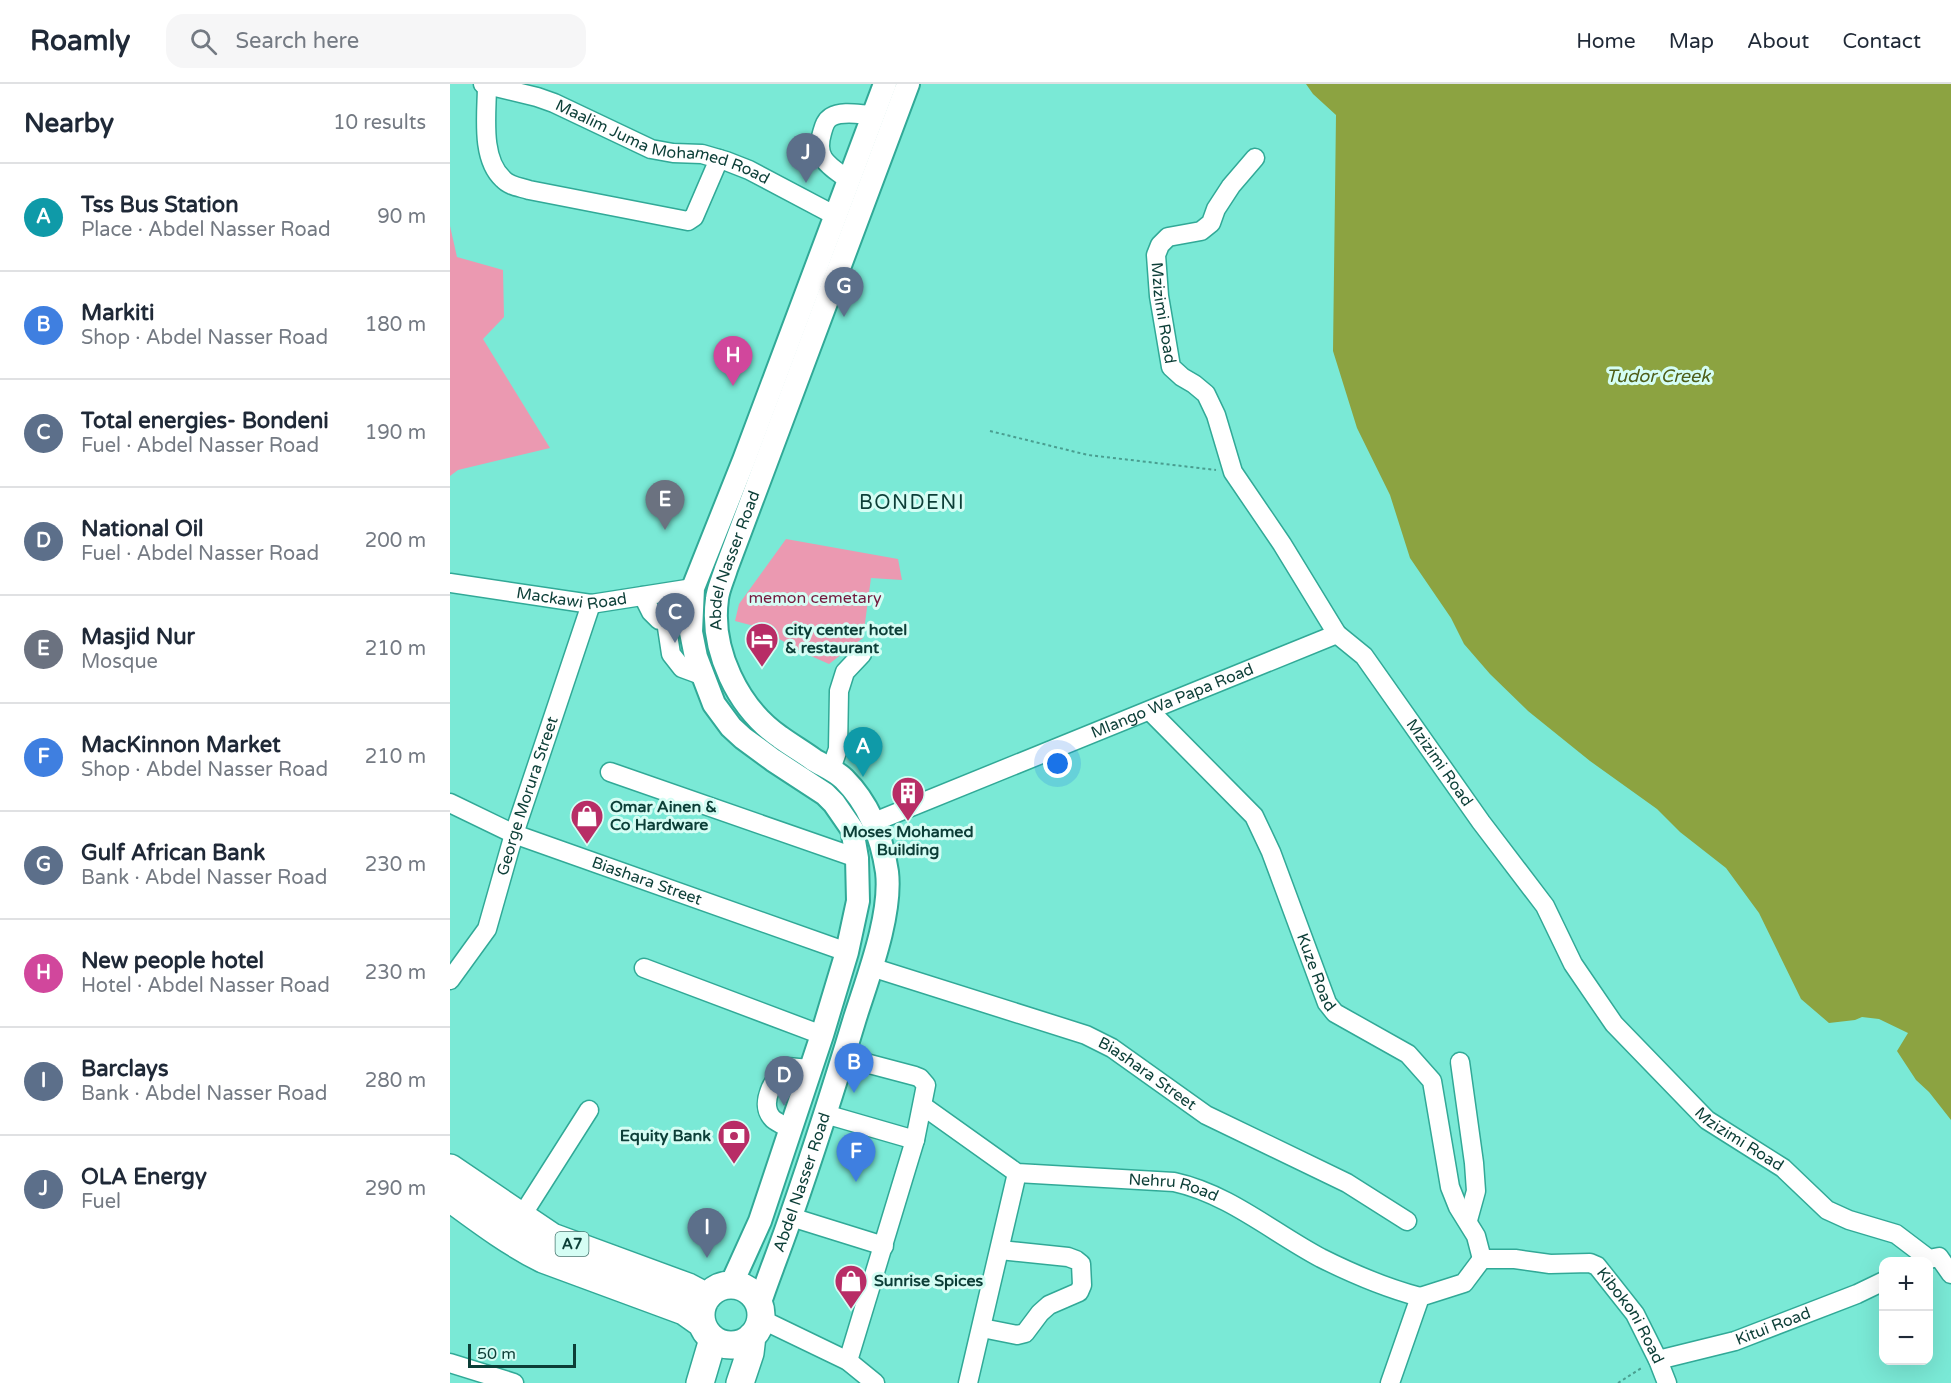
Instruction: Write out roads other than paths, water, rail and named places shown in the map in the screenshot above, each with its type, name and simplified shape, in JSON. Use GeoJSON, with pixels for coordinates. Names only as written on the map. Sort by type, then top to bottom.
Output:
{"type":"FeatureCollection","features":[{"type":"Feature","properties":{"kind":"highway","name":"A7"},"geometry":{"type":"LineString","coordinates":[[450,1168],[552,1237],[688,1287],[706,1297]]}},
{"type":"Feature","properties":{"kind":"highway","name":"A7"},"geometry":{"type":"LineString","coordinates":[[450,1198],[501,1236],[543,1259],[684,1311],[707,1331]]}},
{"type":"Feature","properties":{"kind":"highway"},"geometry":{"type":"LineString","coordinates":[[699,1383],[707,1331],[702,1305],[706,1297],[722,1286],[731,1285],[743,1288],[753,1295],[757,1320],[741,1383]]}},
{"type":"Feature","properties":{"kind":"highway"},"geometry":{"type":"LineString","coordinates":[[707,1331],[723,1344],[743,1342],[757,1320]]}},
{"type":"Feature","properties":{"kind":"main road","name":"Abdel Nasser Road"},"geometry":{"type":"LineString","coordinates":[[757,1320],[871,967],[887,899],[887,874],[882,844],[874,822],[854,790],[843,778],[778,735],[750,710],[731,678],[723,658],[717,621],[717,599],[823,282],[873,148],[874,115],[885,84]]}},
{"type":"Feature","properties":{"kind":"main road","name":"Abdel Nasser Road"},"geometry":{"type":"LineString","coordinates":[[731,1285],[760,1221],[847,952],[858,901],[857,858],[852,828],[834,803],[825,794],[761,752],[730,727],[714,704],[696,657],[691,618],[693,588],[744,460],[823,282],[836,216],[850,181],[873,148],[908,84]]}},
{"type":"Feature","properties":{"kind":"street","name":"Maalim Juma Mohamed Road"},"geometry":{"type":"LineString","coordinates":[[483,84],[540,90],[651,149],[673,153],[702,154],[719,159],[749,170],[836,216]]}},
{"type":"Feature","properties":{"kind":"street"},"geometry":{"type":"LineString","coordinates":[[487,85],[486,141],[488,150],[501,177],[515,186],[574,200],[688,220],[694,218],[719,159]]}},
{"type":"Feature","properties":{"kind":"street"},"geometry":{"type":"LineString","coordinates":[[850,181],[821,158],[819,145],[825,123],[832,117],[844,113],[874,115]]}},
{"type":"Feature","properties":{"kind":"street","name":"Mzizimi Road"},"geometry":{"type":"LineString","coordinates":[[1255,158],[1221,201],[1211,223],[1201,231],[1168,237],[1160,245],[1156,255],[1159,296],[1171,367],[1206,394],[1216,415],[1233,472],[1282,544],[1337,633],[1364,656],[1481,822],[1545,906],[1573,964],[1614,1024],[1707,1120],[1783,1168],[1827,1210],[1849,1220],[1896,1234],[1923,1257]]}},
{"type":"Feature","properties":{"kind":"street","name":"Mackawi Road"},"geometry":{"type":"LineString","coordinates":[[450,583],[591,604],[693,588]]}},
{"type":"Feature","properties":{"kind":"street"},"geometry":{"type":"LineString","coordinates":[[643,596],[651,612],[659,620],[691,618]]}},
{"type":"Feature","properties":{"kind":"street","name":"George Morura Street"},"geometry":{"type":"LineString","coordinates":[[450,980],[487,929],[514,834],[591,604]]}},
{"type":"Feature","properties":{"kind":"street"},"geometry":{"type":"LineString","coordinates":[[666,621],[671,654],[682,668],[701,675]]}},
{"type":"Feature","properties":{"kind":"street","name":"Mlango Wa Papa Road"},"geometry":{"type":"LineString","coordinates":[[874,822],[1337,633]]}},
{"type":"Feature","properties":{"kind":"street"},"geometry":{"type":"LineString","coordinates":[[831,769],[838,749],[839,691],[845,672],[862,654]]}},
{"type":"Feature","properties":{"kind":"street","name":"Kuze Road"},"geometry":{"type":"LineString","coordinates":[[1150,711],[1254,816],[1271,852],[1327,1003],[1335,1013],[1407,1054],[1432,1081],[1450,1188],[1458,1207],[1476,1236],[1482,1259]]}},
{"type":"Feature","properties":{"kind":"street"},"geometry":{"type":"LineString","coordinates":[[610,772],[857,858]]}},
{"type":"Feature","properties":{"kind":"street","name":"Biashara Street"},"geometry":{"type":"LineString","coordinates":[[450,803],[514,834],[847,952]]}},
{"type":"Feature","properties":{"kind":"street","name":"Biashara Street"},"geometry":{"type":"LineString","coordinates":[[871,967],[1086,1035],[1112,1048],[1206,1115],[1347,1183],[1407,1221]]}},
{"type":"Feature","properties":{"kind":"street"},"geometry":{"type":"LineString","coordinates":[[644,968],[822,1035]]}},
{"type":"Feature","properties":{"kind":"street"},"geometry":{"type":"LineString","coordinates":[[843,1057],[920,1078],[926,1085],[915,1140],[848,1361]]}},
{"type":"Feature","properties":{"kind":"street"},"geometry":{"type":"LineString","coordinates":[[1460,1062],[1476,1191],[1467,1220]]}},
{"type":"Feature","properties":{"kind":"street"},"geometry":{"type":"LineString","coordinates":[[790,1129],[772,1118],[768,1107],[770,1089],[778,1074],[787,1067],[810,1069]]}},
{"type":"Feature","properties":{"kind":"street"},"geometry":{"type":"LineString","coordinates":[[923,1106],[1017,1173],[968,1383]]}},
{"type":"Feature","properties":{"kind":"street"},"geometry":{"type":"LineString","coordinates":[[521,1217],[589,1110]]}},
{"type":"Feature","properties":{"kind":"street"},"geometry":{"type":"LineString","coordinates":[[825,1114],[915,1140]]}},
{"type":"Feature","properties":{"kind":"street","name":"Nehru Road"},"geometry":{"type":"LineString","coordinates":[[1017,1173],[1174,1182],[1194,1186],[1218,1196],[1321,1257],[1391,1289],[1420,1297]]}},
{"type":"Feature","properties":{"kind":"street"},"geometry":{"type":"LineString","coordinates":[[791,1217],[884,1246]]}},
{"type":"Feature","properties":{"kind":"street"},"geometry":{"type":"LineString","coordinates":[[982,1329],[1017,1335],[1025,1333],[1049,1305],[1071,1297],[1079,1292],[1082,1286],[1081,1264],[1076,1260],[1068,1257],[1000,1250]]}},
{"type":"Feature","properties":{"kind":"street","name":"Mzizimi Road"},"geometry":{"type":"LineString","coordinates":[[1933,1258],[1939,1257],[1951,1274]]}},
{"type":"Feature","properties":{"kind":"street"},"geometry":{"type":"LineString","coordinates":[[1390,1383],[1420,1297],[1464,1283],[1482,1259]]}},
{"type":"Feature","properties":{"kind":"street","name":"Kibokoni Road"},"geometry":{"type":"LineString","coordinates":[[1482,1259],[1515,1259],[1550,1264],[1579,1262],[1597,1266],[1635,1314],[1667,1383]]}},
{"type":"Feature","properties":{"kind":"street","name":"Kitui Road"},"geometry":{"type":"LineString","coordinates":[[1658,1360],[1735,1341],[1879,1283]]}},
{"type":"Feature","properties":{"kind":"street"},"geometry":{"type":"LineString","coordinates":[[757,1320],[848,1361],[874,1383]]}},
{"type":"Feature","properties":{"kind":"street"},"geometry":{"type":"LineString","coordinates":[[450,1363],[514,1383]]}},
{"type":"Feature","properties":{"kind":"water","name":"Tudor Creek"},"geometry":{"type":"Polygon","coordinates":[[[1306,84],[1951,84],[1951,1120],[1929,1092],[1916,1080],[1897,1051],[1908,1033],[1879,1019],[1862,1017],[1829,1023],[1801,999],[1759,913],[1726,868],[1680,832],[1657,809],[1590,761],[1528,711],[1490,674],[1464,644],[1451,618],[1410,558],[1390,495],[1357,428],[1333,351],[1336,115],[1313,94],[1306,84]]]}},
{"type":"Feature","properties":{"kind":"place","name":"OLA Energy"},"geometry":{"type":"Point","coordinates":[806,183]}},
{"type":"Feature","properties":{"kind":"place","name":"Gulf African Bank"},"geometry":{"type":"Point","coordinates":[844,317]}},
{"type":"Feature","properties":{"kind":"place","name":"New people hotel"},"geometry":{"type":"Point","coordinates":[733,386]}},
{"type":"Feature","properties":{"kind":"place","name":"Masjid Nur"},"geometry":{"type":"Point","coordinates":[665,530]}},
{"type":"Feature","properties":{"kind":"place","name":"Total energies- Bondeni"},"geometry":{"type":"Point","coordinates":[675,643]}},
{"type":"Feature","properties":{"kind":"place","name":"city center hotel & restaurant"},"geometry":{"type":"Point","coordinates":[762,668]}},
{"type":"Feature","properties":{"kind":"place","name":"Tss Bus Station"},"geometry":{"type":"Point","coordinates":[863,777]}},
{"type":"Feature","properties":{"kind":"place","name":"Moses Mohamed Building"},"geometry":{"type":"Point","coordinates":[908,822]}},
{"type":"Feature","properties":{"kind":"place","name":"Omar Ainen & Co Hardware"},"geometry":{"type":"Point","coordinates":[587,845]}},
{"type":"Feature","properties":{"kind":"place","name":"Markiti"},"geometry":{"type":"Point","coordinates":[854,1093]}},
{"type":"Feature","properties":{"kind":"place","name":"National Oil"},"geometry":{"type":"Point","coordinates":[784,1106]}},
{"type":"Feature","properties":{"kind":"place","name":"Equity Bank"},"geometry":{"type":"Point","coordinates":[734,1165]}},
{"type":"Feature","properties":{"kind":"place","name":"MacKinnon Market"},"geometry":{"type":"Point","coordinates":[856,1182]}},
{"type":"Feature","properties":{"kind":"place","name":"Barclays"},"geometry":{"type":"Point","coordinates":[707,1258]}},
{"type":"Feature","properties":{"kind":"place","name":"Sunrise Spices"},"geometry":{"type":"Point","coordinates":[851,1310]}},
{"type":"Feature","properties":{"kind":"district","name":"BONDENI"},"geometry":{"type":"Point","coordinates":[912,503]}},
{"type":"Feature","properties":{"kind":"park label","name":"memon cemetary"},"geometry":{"type":"Point","coordinates":[815,598]}}]}
